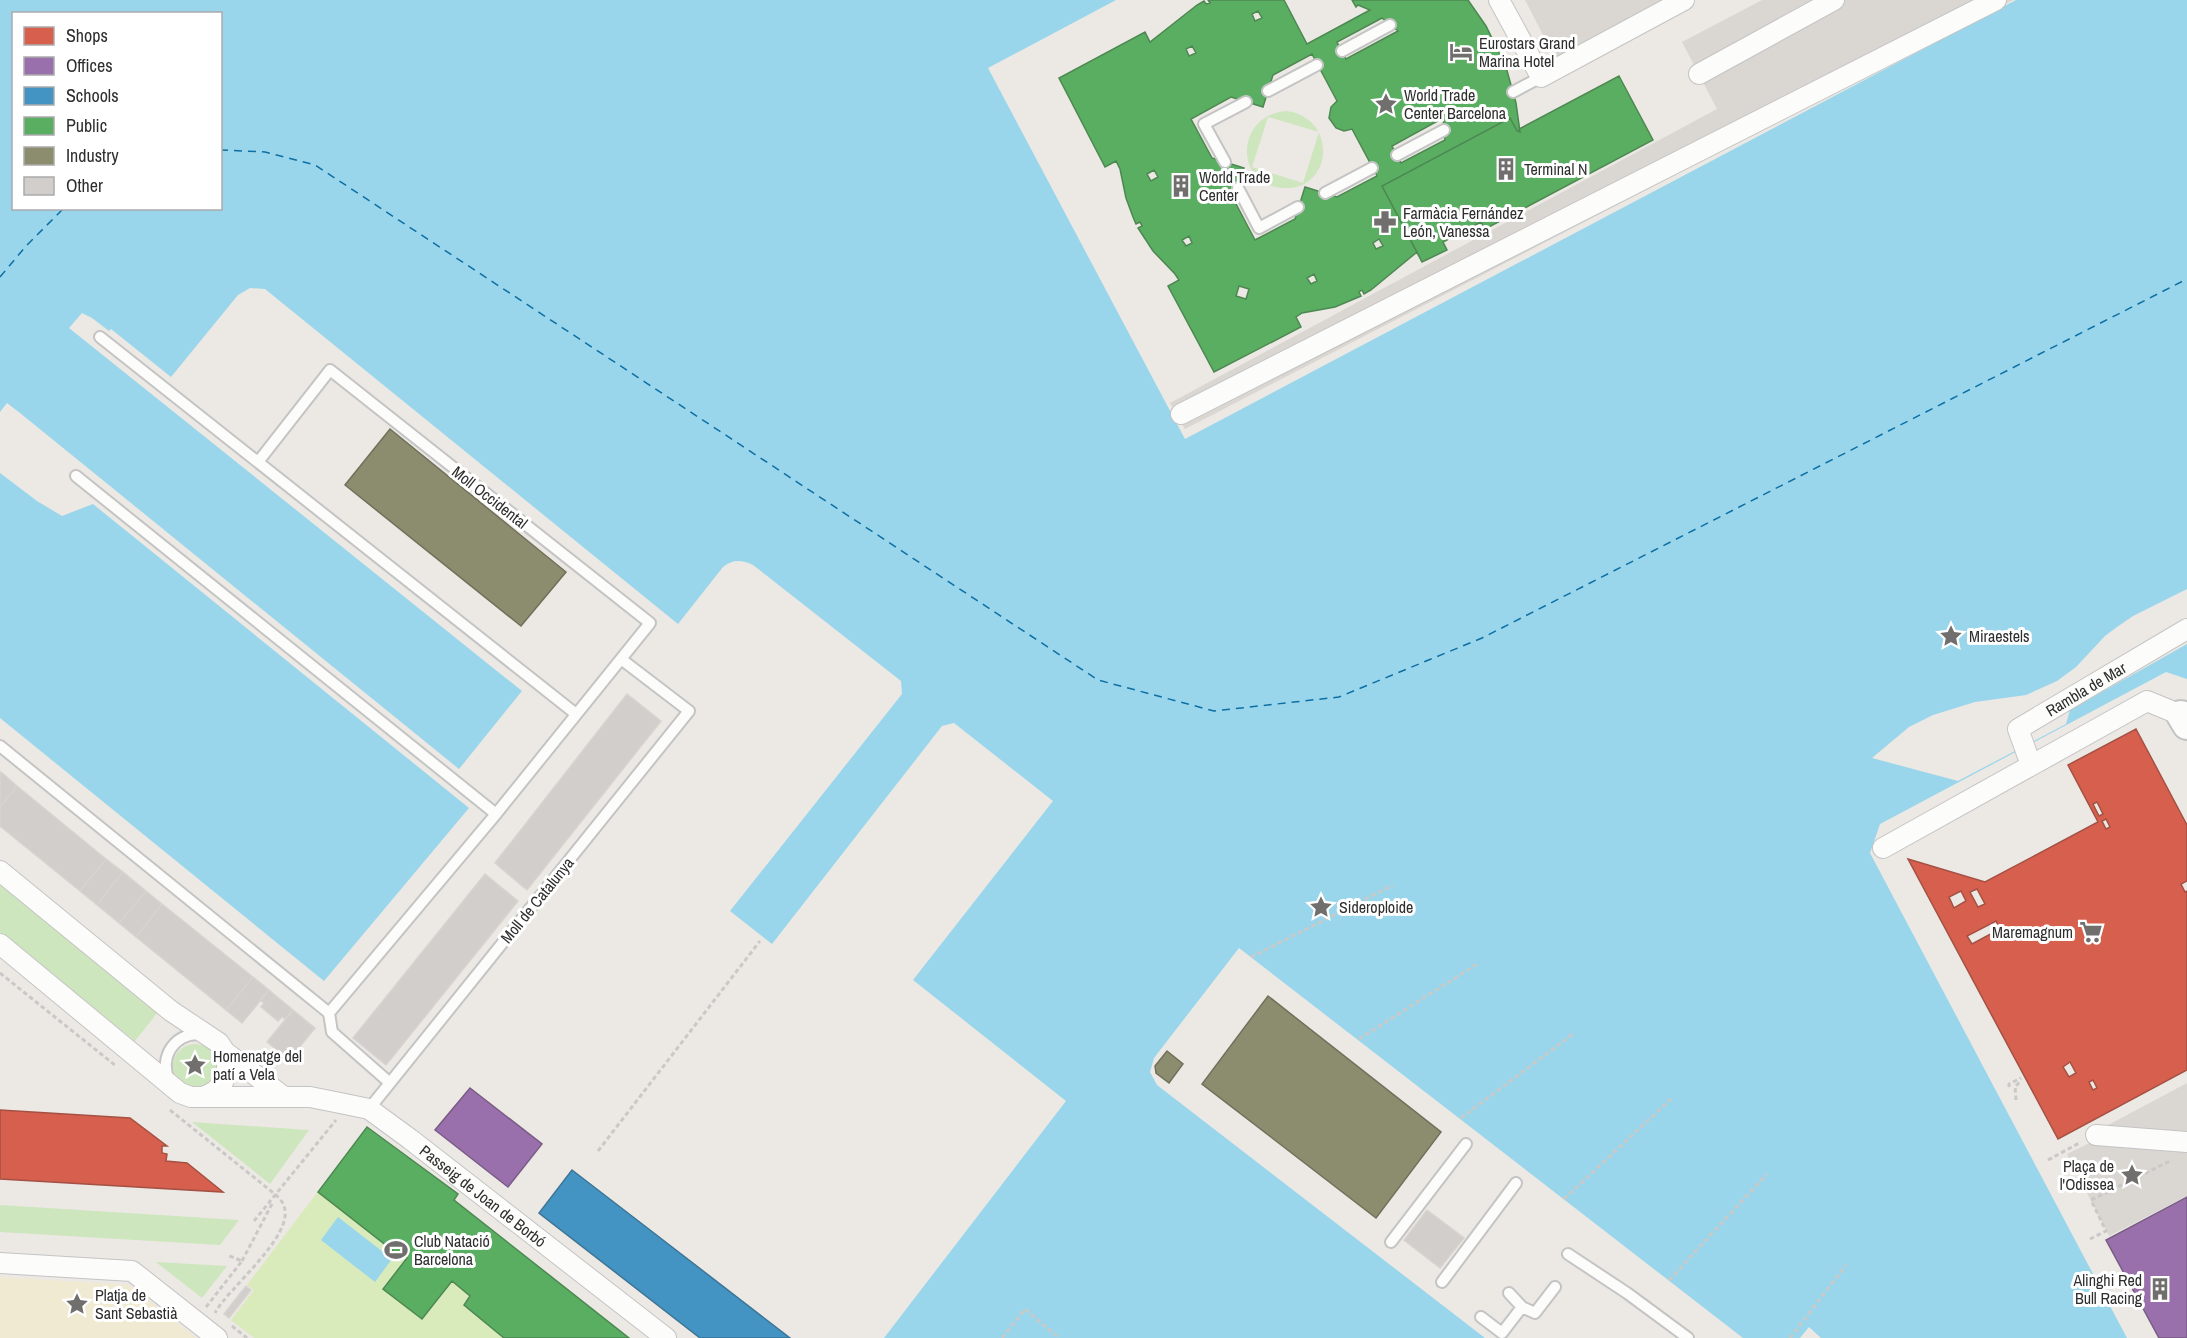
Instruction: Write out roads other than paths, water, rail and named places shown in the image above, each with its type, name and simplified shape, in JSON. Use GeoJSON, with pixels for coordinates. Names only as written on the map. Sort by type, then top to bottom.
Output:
{"type":"FeatureCollection","features":[{"type":"Feature","properties":{"kind":"street"},"geometry":{"type":"LineString","coordinates":[[1498,0],[1541,77],[1684,0]]}},
{"type":"Feature","properties":{"kind":"street"},"geometry":{"type":"LineString","coordinates":[[1699,74],[1834,0]]}},
{"type":"Feature","properties":{"kind":"street"},"geometry":{"type":"LineString","coordinates":[[1181,414],[1996,0]]}},
{"type":"Feature","properties":{"kind":"street","name":"Rambla de Mar"},"geometry":{"type":"LineString","coordinates":[[2031,765],[2018,729],[2187,629]]}},
{"type":"Feature","properties":{"kind":"street"},"geometry":{"type":"LineString","coordinates":[[1883,848],[2147,701],[2184,720]]}},
{"type":"Feature","properties":{"kind":"street"},"geometry":{"type":"LineString","coordinates":[[0,871],[171,1011],[219,1043],[228,1063],[226,1076],[223,1083],[211,1094],[202,1097]]}},
{"type":"Feature","properties":{"kind":"street","name":"Passeig de Joan de Borbó"},"geometry":{"type":"LineString","coordinates":[[0,944],[180,1093],[191,1097],[310,1097],[369,1109],[666,1338]]}},
{"type":"Feature","properties":{"kind":"street"},"geometry":{"type":"LineString","coordinates":[[225,1052],[284,1097]]}},
{"type":"Feature","properties":{"kind":"street"},"geometry":{"type":"LineString","coordinates":[[2096,1135],[2182,1150]]}},
{"type":"Feature","properties":{"kind":"street"},"geometry":{"type":"LineString","coordinates":[[0,1263],[132,1271],[195,1321],[224,1332]]}},
{"type":"Feature","properties":{"kind":"lane"},"geometry":{"type":"LineString","coordinates":[[1342,51],[1390,25]]}},
{"type":"Feature","properties":{"kind":"lane"},"geometry":{"type":"LineString","coordinates":[[1268,91],[1317,64]]}},
{"type":"Feature","properties":{"kind":"lane"},"geometry":{"type":"LineString","coordinates":[[1514,92],[1541,77]]}},
{"type":"Feature","properties":{"kind":"lane"},"geometry":{"type":"LineString","coordinates":[[1225,162],[1204,124],[1246,102]]}},
{"type":"Feature","properties":{"kind":"lane"},"geometry":{"type":"LineString","coordinates":[[1396,155],[1444,130]]}},
{"type":"Feature","properties":{"kind":"lane"},"geometry":{"type":"LineString","coordinates":[[1325,193],[1372,168]]}},
{"type":"Feature","properties":{"kind":"lane"},"geometry":{"type":"LineString","coordinates":[[1238,188],[1259,228],[1298,207]]}},
{"type":"Feature","properties":{"kind":"lane"},"geometry":{"type":"LineString","coordinates":[[100,337],[576,714]]}},
{"type":"Feature","properties":{"kind":"lane","name":"Moll Occidental"},"geometry":{"type":"LineString","coordinates":[[258,462],[330,370],[650,623],[621,659]]}},
{"type":"Feature","properties":{"kind":"lane"},"geometry":{"type":"LineString","coordinates":[[76,476],[496,814]]}},
{"type":"Feature","properties":{"kind":"lane"},"geometry":{"type":"LineString","coordinates":[[329,1013],[496,814],[621,659]]}},
{"type":"Feature","properties":{"kind":"lane","name":"Moll de Catalunya"},"geometry":{"type":"LineString","coordinates":[[369,1109],[689,711],[621,659]]}},
{"type":"Feature","properties":{"kind":"lane"},"geometry":{"type":"LineString","coordinates":[[0,746],[329,1013],[332,1032],[388,1086]]}},
{"type":"Feature","properties":{"kind":"lane"},"geometry":{"type":"LineString","coordinates":[[172,1086],[165,1066],[172,1047],[179,1039],[189,1035],[199,1034],[210,1037]]}},
{"type":"Feature","properties":{"kind":"lane"},"geometry":{"type":"LineString","coordinates":[[1391,1242],[1466,1144]]}},
{"type":"Feature","properties":{"kind":"lane"},"geometry":{"type":"LineString","coordinates":[[1442,1282],[1516,1183]]}},
{"type":"Feature","properties":{"kind":"lane"},"geometry":{"type":"LineString","coordinates":[[1568,1254],[1627,1293],[1688,1338]]}},
{"type":"Feature","properties":{"kind":"lane"},"geometry":{"type":"LineString","coordinates":[[1509,1293],[1522,1307],[1535,1313],[1555,1287]]}},
{"type":"Feature","properties":{"kind":"lane"},"geometry":{"type":"LineString","coordinates":[[1481,1317],[1502,1333],[1522,1307]]}},
{"type":"Feature","properties":{"kind":"water"},"geometry":{"type":"Polygon","coordinates":[[[0,0],[1116,0],[988,68],[1185,439],[2016,0],[2187,0],[2187,679],[2166,672],[1880,824],[1870,853],[2127,1338],[1821,1338],[1809,1327],[1800,1338],[1743,1338],[1239,948],[1154,1058],[1150,1072],[1157,1085],[1485,1338],[884,1338],[1066,1101],[913,980],[1053,801],[954,723],[942,726],[772,944],[730,911],[902,694],[901,681],[753,565],[738,561],[723,567],[678,624],[265,289],[250,288],[238,295],[171,377],[111,329],[109,331],[82,313],[69,328],[522,691],[459,769],[7,403],[0,412],[0,0]]]}},
{"type":"Feature","properties":{"kind":"water"},"geometry":{"type":"Polygon","coordinates":[[[0,473],[37,501],[62,516],[93,504],[469,808],[324,981],[0,718],[0,473]]]}},
{"type":"Feature","properties":{"kind":"water"},"geometry":{"type":"Polygon","coordinates":[[[338,1217],[392,1259],[375,1282],[321,1240],[338,1217]]]}},
{"type":"Feature","properties":{"kind":"place","name":"Eurostars Grand Marina Hotel"},"geometry":{"type":"Point","coordinates":[1461,52]}},
{"type":"Feature","properties":{"kind":"place","name":"World Trade Center Barcelona"},"geometry":{"type":"Point","coordinates":[1386,104]}},
{"type":"Feature","properties":{"kind":"place","name":"Terminal N"},"geometry":{"type":"Point","coordinates":[1506,169]}},
{"type":"Feature","properties":{"kind":"place","name":"World Trade Center"},"geometry":{"type":"Point","coordinates":[1181,186]}},
{"type":"Feature","properties":{"kind":"place","name":"Farmàcia Fernández León, Vanessa"},"geometry":{"type":"Point","coordinates":[1385,222]}},
{"type":"Feature","properties":{"kind":"place","name":"Miraestels"},"geometry":{"type":"Point","coordinates":[1951,636]}},
{"type":"Feature","properties":{"kind":"place","name":"Sideroploide"},"geometry":{"type":"Point","coordinates":[1321,907]}},
{"type":"Feature","properties":{"kind":"place","name":"Maremagnum"},"geometry":{"type":"Point","coordinates":[2091,932]}},
{"type":"Feature","properties":{"kind":"place","name":"Homenatge del patí a Vela"},"geometry":{"type":"Point","coordinates":[195,1065]}},
{"type":"Feature","properties":{"kind":"place","name":"Plaça de l'Odissea"},"geometry":{"type":"Point","coordinates":[2132,1175]}},
{"type":"Feature","properties":{"kind":"place","name":"Club Natació Barcelona"},"geometry":{"type":"Point","coordinates":[396,1250]}},
{"type":"Feature","properties":{"kind":"place","name":"Alinghi Red Bull Racing"},"geometry":{"type":"Point","coordinates":[2160,1289]}},
{"type":"Feature","properties":{"kind":"place","name":"Platja de Sant Sebastià"},"geometry":{"type":"Point","coordinates":[77,1304]}}]}
